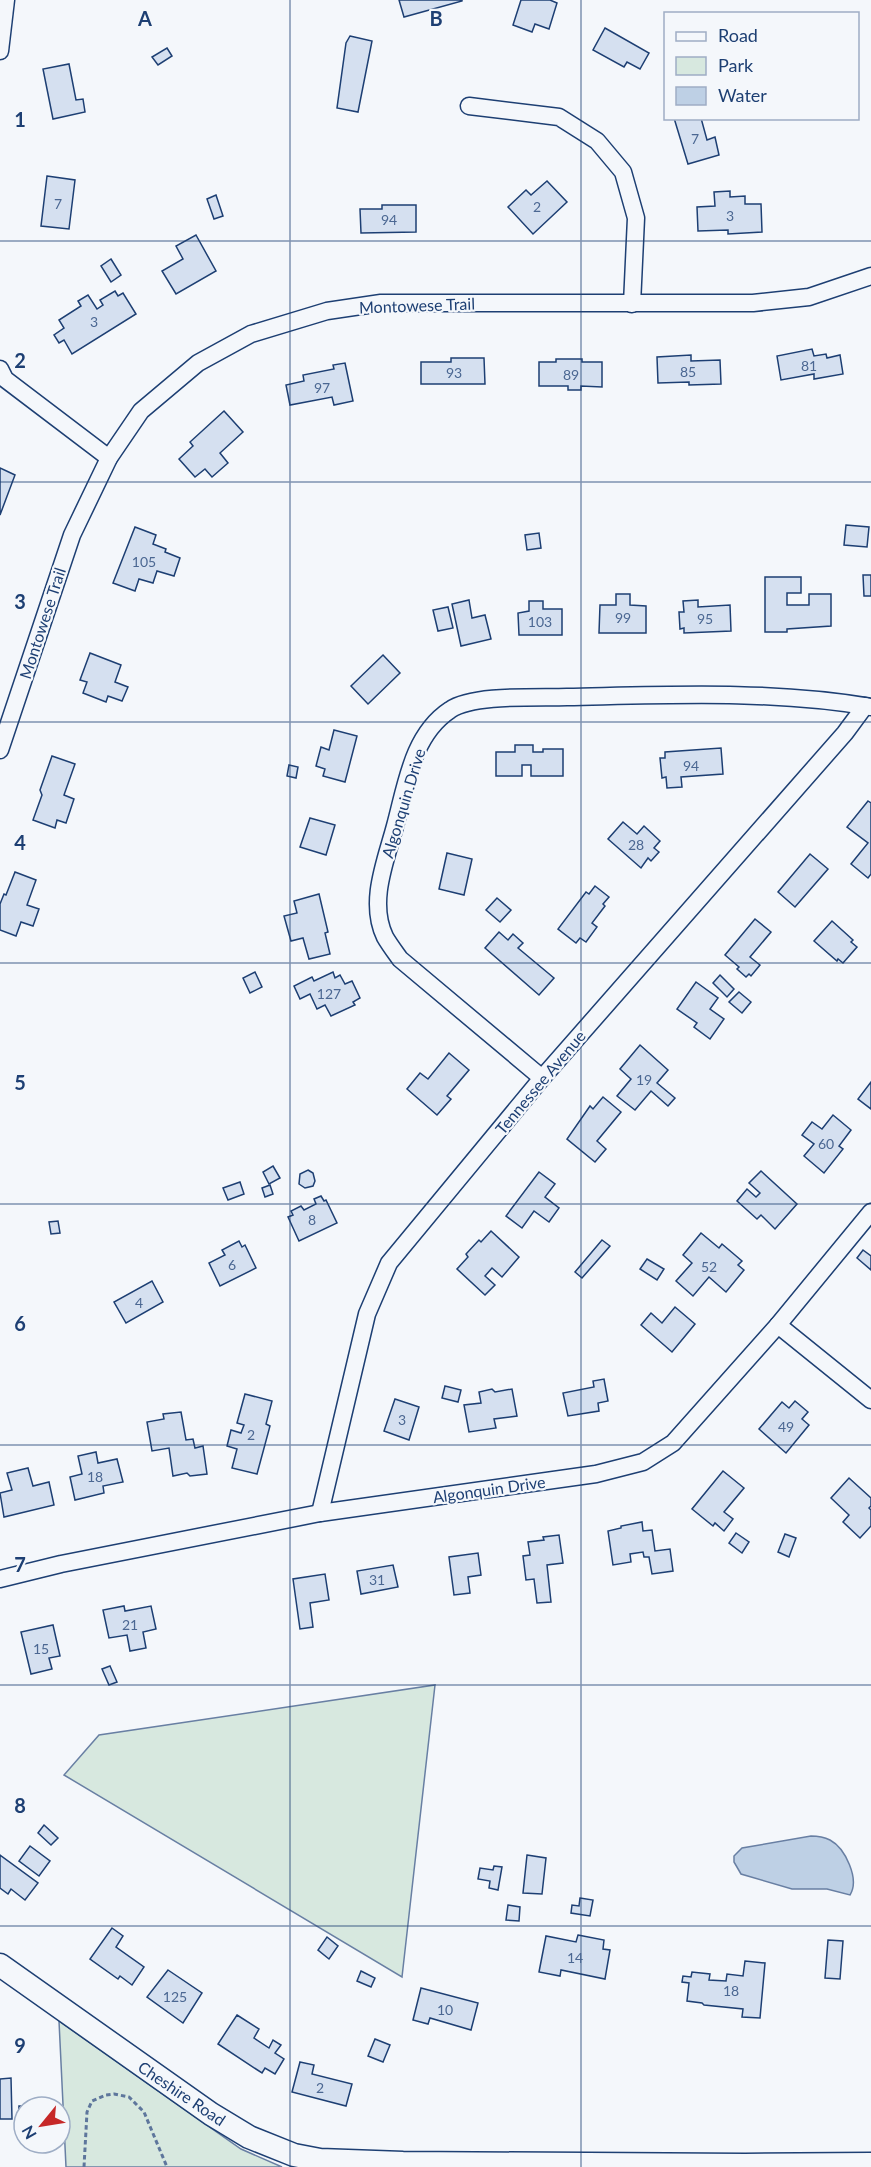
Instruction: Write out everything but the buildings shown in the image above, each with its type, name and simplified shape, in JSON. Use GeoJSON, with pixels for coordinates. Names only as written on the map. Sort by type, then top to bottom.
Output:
{"type":"FeatureCollection","features":[{"type":"Feature","properties":{"kind":"street"},"geometry":{"type":"LineString","coordinates":[[0,51],[6,0]]}},
{"type":"Feature","properties":{"kind":"street"},"geometry":{"type":"LineString","coordinates":[[469,106],[560,117],[597,141],[623,172],[636,218],[632,304]]}},
{"type":"Feature","properties":{"kind":"street","name":"Montowese Trail"},"geometry":{"type":"LineString","coordinates":[[0,750],[72,535],[109,458],[141,411],[198,363],[251,334],[327,311],[381,303],[753,303],[809,297],[871,276]]}},
{"type":"Feature","properties":{"kind":"street"},"geometry":{"type":"LineString","coordinates":[[0,369],[5,379],[109,458]]}},
{"type":"Feature","properties":{"kind":"street","name":"Algonquin Drive"},"geometry":{"type":"LineString","coordinates":[[542,1078],[400,959],[384,935],[377,906],[381,875],[415,755],[429,728],[451,708],[487,699],[690,694],[817,699],[868,706]]}},
{"type":"Feature","properties":{"kind":"street","name":"Tennessee Avenue"},"geometry":{"type":"LineString","coordinates":[[320,1513],[367,1314],[389,1263],[542,1078],[868,706]]}},
{"type":"Feature","properties":{"kind":"street","name":"Algonquin Drive"},"geometry":{"type":"LineString","coordinates":[[0,1579],[61,1564],[320,1513],[596,1474],[643,1462],[673,1443],[778,1325],[871,1212]]}},
{"type":"Feature","properties":{"kind":"street"},"geometry":{"type":"LineString","coordinates":[[778,1325],[871,1400]]}},
{"type":"Feature","properties":{"kind":"street","name":"Cheshire Road"},"geometry":{"type":"LineString","coordinates":[[0,1965],[201,2108],[249,2138],[294,2155],[320,2160],[383,2165],[871,2164]]}},
{"type":"Feature","properties":{"kind":"path"},"geometry":{"type":"LineString","coordinates":[[84,2167],[87,2112],[92,2101],[114,2094],[129,2097],[144,2112],[167,2167]]}},
{"type":"Feature","properties":{"kind":"green space"},"geometry":{"type":"Polygon","coordinates":[[[435,1685],[402,1977],[64,1775],[99,1735],[435,1685]]]}},
{"type":"Feature","properties":{"kind":"green space"},"geometry":{"type":"Polygon","coordinates":[[[59,2021],[241,2149],[282,2167],[66,2167],[65,2155],[72,2155],[72,2095],[63,2095],[59,2021]]]}},
{"type":"Feature","properties":{"kind":"water"},"geometry":{"type":"Polygon","coordinates":[[[811,1836],[830,1840],[846,1857],[853,1881],[850,1895],[827,1889],[792,1889],[741,1874],[734,1862],[734,1856],[742,1848],[811,1836]]]}}]}
